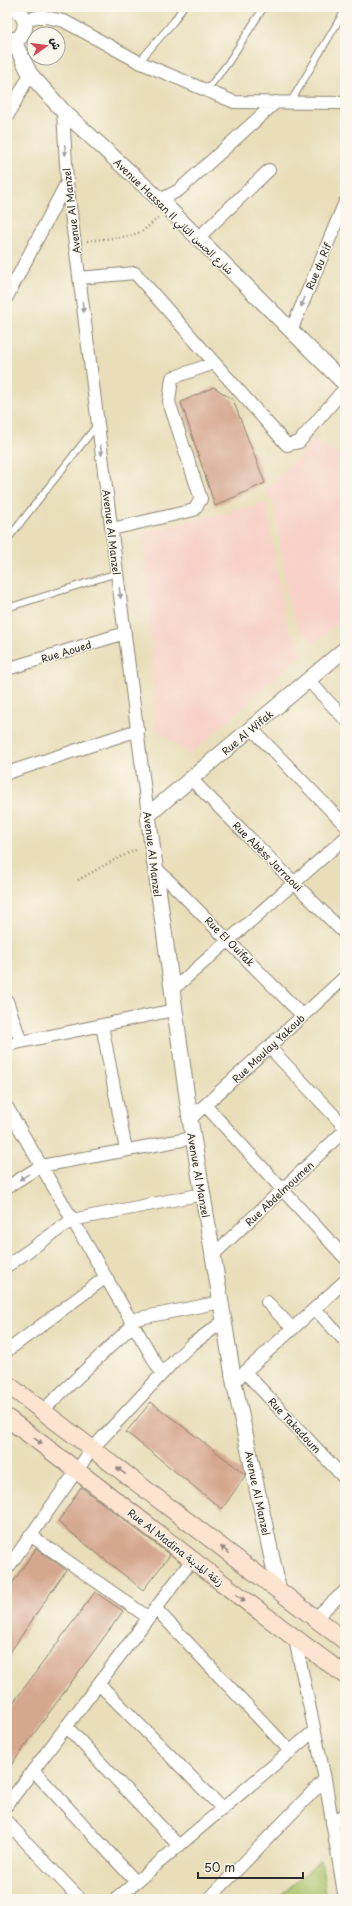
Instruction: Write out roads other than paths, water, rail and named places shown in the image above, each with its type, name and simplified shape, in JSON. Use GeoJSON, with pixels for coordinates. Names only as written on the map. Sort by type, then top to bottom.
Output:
{"type":"FeatureCollection","features":[{"type":"Feature","properties":{"kind":"main road"},"geometry":{"type":"LineString","coordinates":[[7,1384],[345,1641]]}},
{"type":"Feature","properties":{"kind":"main road","name":"Rue Al Madina زنقة المدينة"},"geometry":{"type":"LineString","coordinates":[[7,1418],[76,1469],[295,1639],[345,1675]]}},
{"type":"Feature","properties":{"kind":"street"},"geometry":{"type":"LineString","coordinates":[[7,8],[18,10],[23,14],[40,16],[64,22],[139,62],[234,102],[345,103]]}},
{"type":"Feature","properties":{"kind":"street","name":"Avenue Hassan II شارع الحسن الثاني"},"geometry":{"type":"LineString","coordinates":[[23,14],[26,26],[22,35],[10,40],[30,74],[63,111],[165,204],[345,384]]}},
{"type":"Feature","properties":{"kind":"street"},"geometry":{"type":"LineString","coordinates":[[7,118],[30,74]]}},
{"type":"Feature","properties":{"kind":"street"},"geometry":{"type":"LineString","coordinates":[[165,204],[276,102]]}},
{"type":"Feature","properties":{"kind":"street","name":"Avenue Al Manzel"},"geometry":{"type":"LineString","coordinates":[[63,111],[67,182],[171,991],[193,1138],[234,1382],[279,1591]]}},
{"type":"Feature","properties":{"kind":"street"},"geometry":{"type":"LineString","coordinates":[[198,238],[269,170]]}},
{"type":"Feature","properties":{"kind":"street"},"geometry":{"type":"LineString","coordinates":[[7,297],[42,226],[67,182]]}},
{"type":"Feature","properties":{"kind":"street","name":"Rue du Rif"},"geometry":{"type":"LineString","coordinates":[[291,331],[345,202]]}},
{"type":"Feature","properties":{"kind":"street"},"geometry":{"type":"LineString","coordinates":[[79,278],[135,273],[287,445],[300,442],[345,388]]}},
{"type":"Feature","properties":{"kind":"street"},"geometry":{"type":"LineString","coordinates":[[112,529],[194,510],[201,499],[169,402],[172,378],[214,363]]}},
{"type":"Feature","properties":{"kind":"street","name":"Rue Aoued"},"geometry":{"type":"LineString","coordinates":[[7,669],[126,633]]}},
{"type":"Feature","properties":{"kind":"street","name":"Rue Al Wifak"},"geometry":{"type":"LineString","coordinates":[[148,815],[345,649]]}},
{"type":"Feature","properties":{"kind":"street"},"geometry":{"type":"LineString","coordinates":[[308,680],[345,719]]}},
{"type":"Feature","properties":{"kind":"street"},"geometry":{"type":"LineString","coordinates":[[251,728],[345,825]]}},
{"type":"Feature","properties":{"kind":"street"},"geometry":{"type":"LineString","coordinates":[[7,774],[138,730]]}},
{"type":"Feature","properties":{"kind":"street","name":"Rue Abèss Jarraoui"},"geometry":{"type":"LineString","coordinates":[[191,779],[345,934]]}},
{"type":"Feature","properties":{"kind":"street"},"geometry":{"type":"LineString","coordinates":[[171,991],[345,838]]}},
{"type":"Feature","properties":{"kind":"street","name":"Rue El Ouifak"},"geometry":{"type":"LineString","coordinates":[[155,867],[303,1016]]}},
{"type":"Feature","properties":{"kind":"street","name":"Rue Moulay Yakoub"},"geometry":{"type":"LineString","coordinates":[[190,1119],[345,977]]}},
{"type":"Feature","properties":{"kind":"street"},"geometry":{"type":"LineString","coordinates":[[7,1001],[21,1042]]}},
{"type":"Feature","properties":{"kind":"street"},"geometry":{"type":"LineString","coordinates":[[7,1045],[174,1010]]}},
{"type":"Feature","properties":{"kind":"street"},"geometry":{"type":"LineString","coordinates":[[102,1025],[126,1150]]}},
{"type":"Feature","properties":{"kind":"street"},"geometry":{"type":"LineString","coordinates":[[269,1047],[345,1127]]}},
{"type":"Feature","properties":{"kind":"street"},"geometry":{"type":"LineString","coordinates":[[205,1105],[345,1258]]}},
{"type":"Feature","properties":{"kind":"street"},"geometry":{"type":"LineString","coordinates":[[7,1107],[162,1374]]}},
{"type":"Feature","properties":{"kind":"street","name":"Rue Abdelmoumen"},"geometry":{"type":"LineString","coordinates":[[213,1255],[345,1130]]}},
{"type":"Feature","properties":{"kind":"street"},"geometry":{"type":"LineString","coordinates":[[7,1187],[41,1166],[193,1138]]}},
{"type":"Feature","properties":{"kind":"street"},"geometry":{"type":"LineString","coordinates":[[7,1266],[72,1220],[203,1194]]}},
{"type":"Feature","properties":{"kind":"street"},"geometry":{"type":"LineString","coordinates":[[7,1351],[106,1277]]}},
{"type":"Feature","properties":{"kind":"street"},"geometry":{"type":"LineString","coordinates":[[234,1382],[345,1281]]}},
{"type":"Feature","properties":{"kind":"street"},"geometry":{"type":"LineString","coordinates":[[42,1411],[132,1322],[221,1302]]}},
{"type":"Feature","properties":{"kind":"street"},"geometry":{"type":"LineString","coordinates":[[267,1302],[293,1329]]}},
{"type":"Feature","properties":{"kind":"street"},"geometry":{"type":"LineString","coordinates":[[315,1309],[345,1341]]}},
{"type":"Feature","properties":{"kind":"street"},"geometry":{"type":"LineString","coordinates":[[7,1568],[76,1469],[92,1449],[191,1345],[224,1321]]}},
{"type":"Feature","properties":{"kind":"street","name":"Rue Takadoum"},"geometry":{"type":"LineString","coordinates":[[245,1372],[345,1479]]}},
{"type":"Feature","properties":{"kind":"street"},"geometry":{"type":"LineString","coordinates":[[30,1535],[152,1613],[291,1752]]}},
{"type":"Feature","properties":{"kind":"street"},"geometry":{"type":"LineString","coordinates":[[7,1805],[192,1560]]}},
{"type":"Feature","properties":{"kind":"street"},"geometry":{"type":"LineString","coordinates":[[315,1618],[345,1591]]}},
{"type":"Feature","properties":{"kind":"street"},"geometry":{"type":"LineString","coordinates":[[295,1639],[324,1779],[345,1899]]}},
{"type":"Feature","properties":{"kind":"street"},"geometry":{"type":"LineString","coordinates":[[99,1684],[223,1809]]}},
{"type":"Feature","properties":{"kind":"street"},"geometry":{"type":"LineString","coordinates":[[66,1726],[179,1846]]}},
{"type":"Feature","properties":{"kind":"street"},"geometry":{"type":"LineString","coordinates":[[116,1899],[314,1731]]}},
{"type":"Feature","properties":{"kind":"street"},"geometry":{"type":"LineString","coordinates":[[33,1770],[136,1882]]}},
{"type":"Feature","properties":{"kind":"street"},"geometry":{"type":"LineString","coordinates":[[210,1899],[324,1779]]}},
{"type":"Feature","properties":{"kind":"street"},"geometry":{"type":"LineString","coordinates":[[332,1823],[345,1814]]}},
{"type":"Feature","properties":{"kind":"street"},"geometry":{"type":"LineString","coordinates":[[7,1822],[80,1899]]}},
{"type":"Feature","properties":{"kind":"lane"},"geometry":{"type":"LineString","coordinates":[[139,62],[174,21],[183,7]]}},
{"type":"Feature","properties":{"kind":"lane"},"geometry":{"type":"LineString","coordinates":[[206,91],[228,63],[264,7]]}},
{"type":"Feature","properties":{"kind":"lane"},"geometry":{"type":"LineString","coordinates":[[290,103],[345,10]]}},
{"type":"Feature","properties":{"kind":"lane"},"geometry":{"type":"LineString","coordinates":[[7,540],[98,424]]}},
{"type":"Feature","properties":{"kind":"lane"},"geometry":{"type":"LineString","coordinates":[[7,608],[117,573]]}}]}
